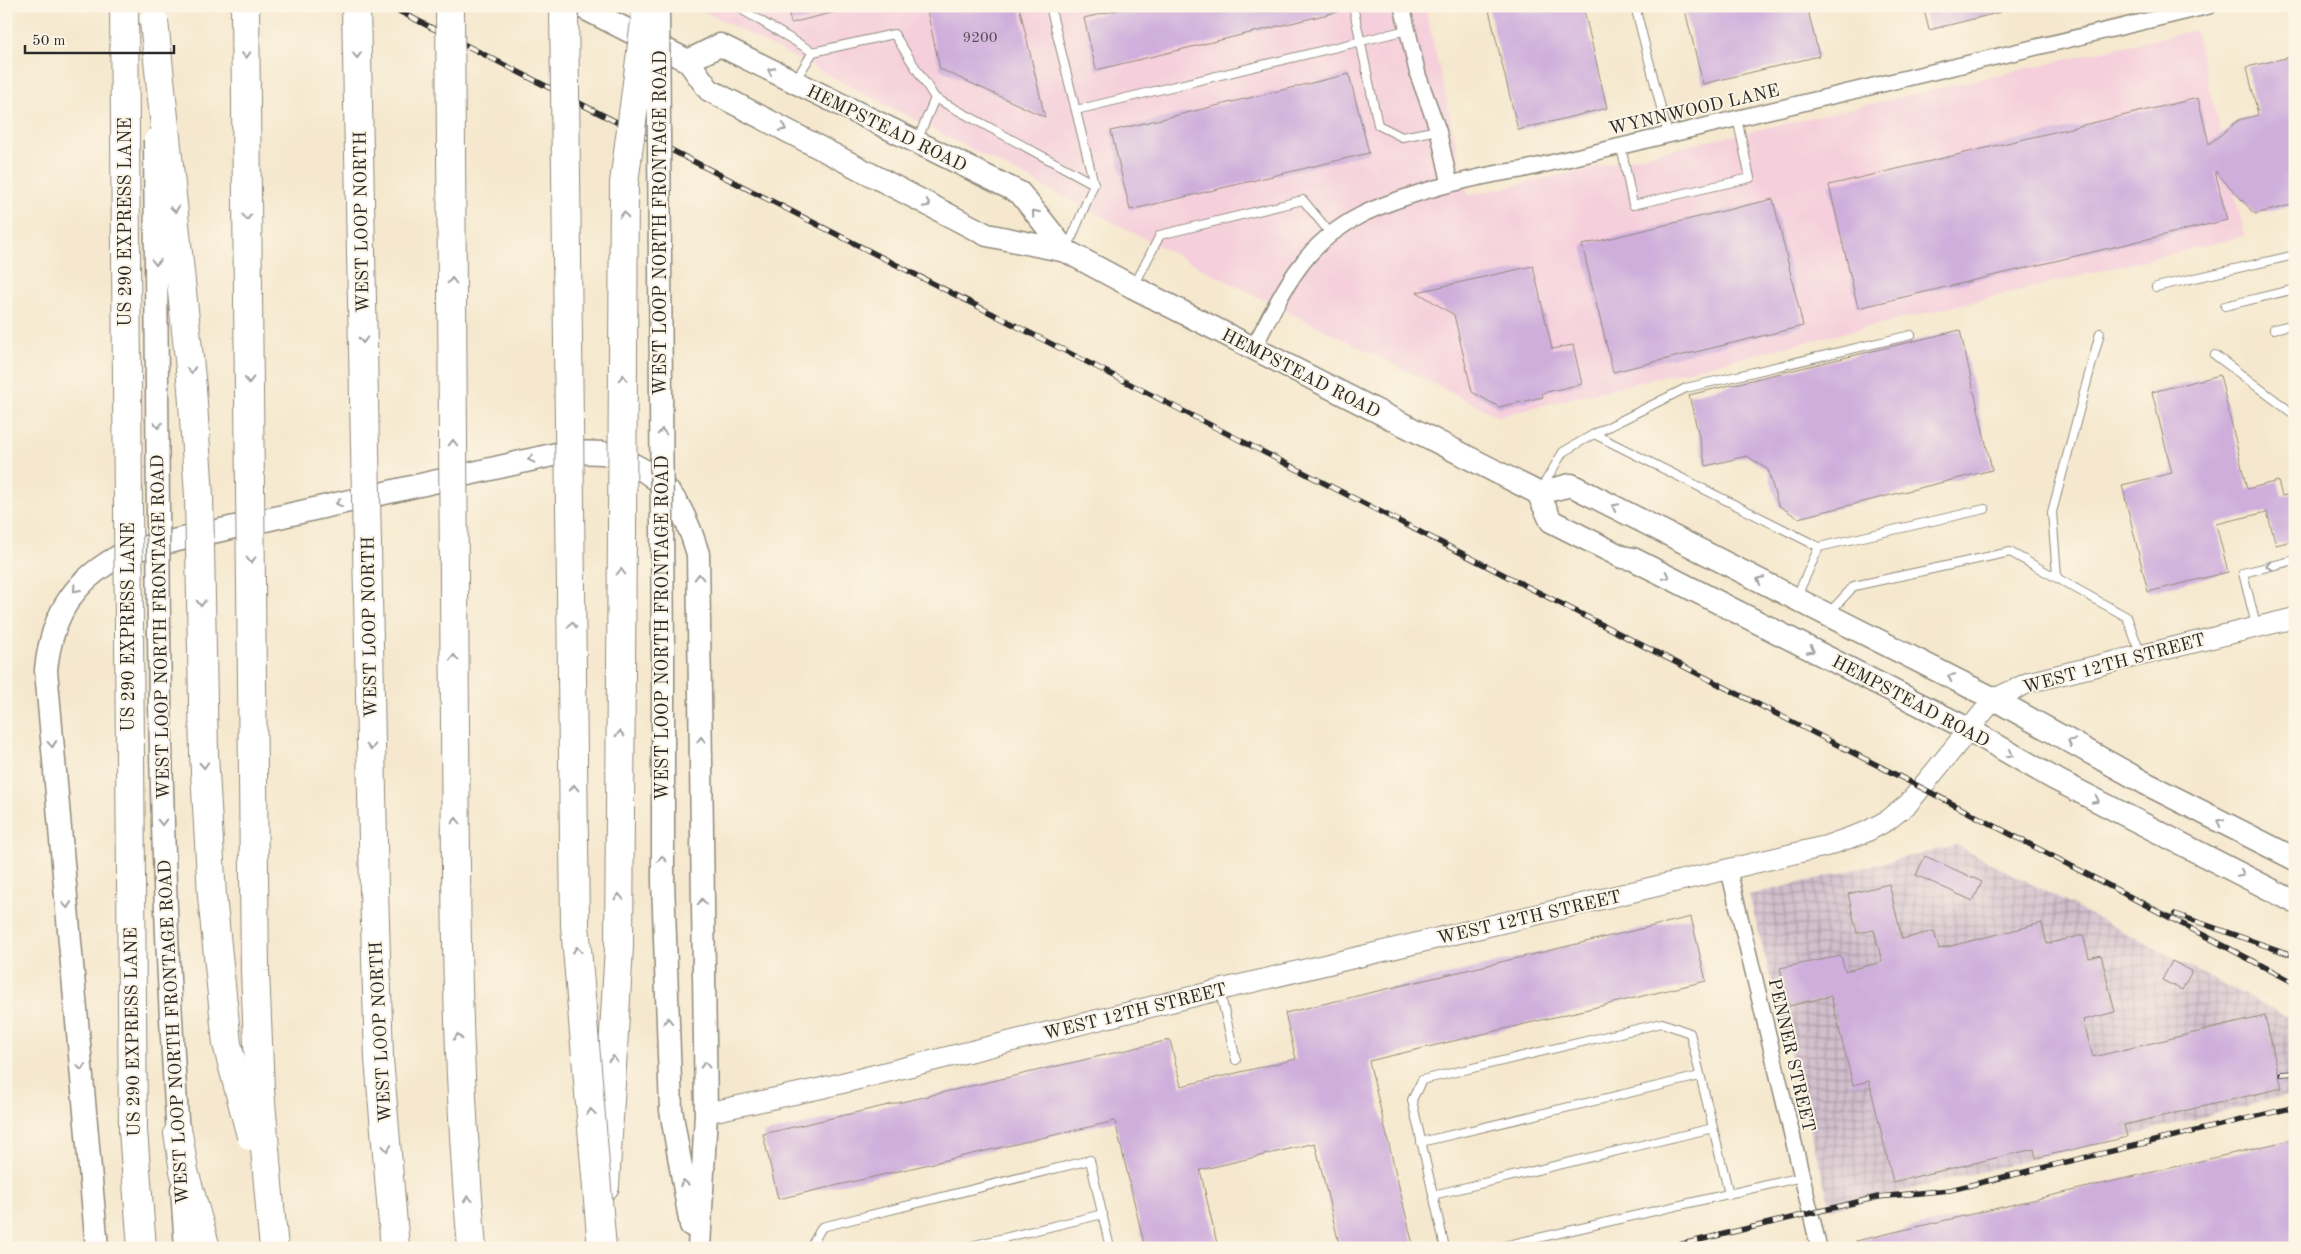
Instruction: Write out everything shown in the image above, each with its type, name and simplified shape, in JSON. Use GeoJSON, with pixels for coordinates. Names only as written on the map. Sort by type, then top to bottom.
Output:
{"type":"FeatureCollection","features":[{"type":"Feature","properties":{"kind":"highway","name":"US 290 EXPRESS LANE"},"geometry":{"type":"LineString","coordinates":[[124,6],[133,1130],[142,1248]]}},
{"type":"Feature","properties":{"kind":"highway"},"geometry":{"type":"LineString","coordinates":[[245,6],[255,971],[260,1090],[274,1248]]}},
{"type":"Feature","properties":{"kind":"highway","name":"WEST LOOP NORTH"},"geometry":{"type":"LineString","coordinates":[[356,6],[379,1060],[396,1248]]}},
{"type":"Feature","properties":{"kind":"highway"},"geometry":{"type":"LineString","coordinates":[[450,6],[458,1028],[464,1153],[472,1248]]}},
{"type":"Feature","properties":{"kind":"highway"},"geometry":{"type":"LineString","coordinates":[[564,6],[575,925],[602,1248]]}},
{"type":"Feature","properties":{"kind":"highway"},"geometry":{"type":"LineString","coordinates":[[602,1248],[619,947],[624,183],[647,6]]}},
{"type":"Feature","properties":{"kind":"highway"},"geometry":{"type":"LineString","coordinates":[[154,14],[192,388],[199,496],[204,763],[214,914],[227,1044],[270,1207]]}},
{"type":"Feature","properties":{"kind":"highway"},"geometry":{"type":"LineString","coordinates":[[178,1133],[189,1189],[206,1248]]}},
{"type":"Feature","properties":{"kind":"main road","name":"HEMPSTEAD ROAD"},"geometry":{"type":"LineString","coordinates":[[580,6],[610,14],[688,61],[710,90],[986,235],[1066,251],[1133,288],[1538,493],[1551,521],[1622,557],[1633,559],[1968,729],[2053,778],[2295,902]]}},
{"type":"Feature","properties":{"kind":"main road","name":"WEST LOOP NORTH FRONTAGE ROAD"},"geometry":{"type":"LineString","coordinates":[[658,6],[663,881],[671,1110],[697,1248]]}},
{"type":"Feature","properties":{"kind":"main road","name":"WEST LOOP NORTH FRONTAGE ROAD"},"geometry":{"type":"LineString","coordinates":[[154,14],[159,634],[165,921],[186,1248]]}},
{"type":"Feature","properties":{"kind":"main road","name":"HEMPSTEAD ROAD"},"geometry":{"type":"LineString","coordinates":[[688,61],[720,45],[1020,193],[1066,251]]}},
{"type":"Feature","properties":{"kind":"main road"},"geometry":{"type":"LineString","coordinates":[[97,1248],[46,670],[49,644],[58,618],[71,595],[101,566],[129,551],[560,453],[605,454],[645,469],[663,485],[681,509],[690,526],[698,554],[706,1114],[697,1248]]}},
{"type":"Feature","properties":{"kind":"main road"},"geometry":{"type":"LineString","coordinates":[[1538,493],[1571,486],[1994,699],[2145,783],[2295,859]]}},
{"type":"Feature","properties":{"kind":"street"},"geometry":{"type":"LineString","coordinates":[[1402,6],[1418,75],[1438,130],[1450,184]]}},
{"type":"Feature","properties":{"kind":"street","name":"WYNNWOOD LANE"},"geometry":{"type":"LineString","coordinates":[[1253,348],[1297,269],[1331,234],[1366,211],[1388,202],[1450,184],[1668,135],[2210,6]]}},
{"type":"Feature","properties":{"kind":"street","name":"WEST 12TH STREET"},"geometry":{"type":"LineString","coordinates":[[706,1114],[822,1088],[1219,990],[1826,846],[1866,832],[1888,820],[1908,804],[1994,699],[2030,682],[2295,618]]}},
{"type":"Feature","properties":{"kind":"street","name":"PENNER STREET"},"geometry":{"type":"LineString","coordinates":[[1729,870],[1819,1248]]}},
{"type":"Feature","properties":{"kind":"lane"},"geometry":{"type":"LineString","coordinates":[[744,6],[744,11],[813,52],[894,34],[935,98],[1094,184]]}},
{"type":"Feature","properties":{"kind":"lane"},"geometry":{"type":"LineString","coordinates":[[1050,6],[1094,184],[1066,251]]}},
{"type":"Feature","properties":{"kind":"lane"},"geometry":{"type":"LineString","coordinates":[[1353,6],[1378,125],[1402,137],[1438,130]]}},
{"type":"Feature","properties":{"kind":"lane"},"geometry":{"type":"LineString","coordinates":[[1635,6],[1668,135]]}},
{"type":"Feature","properties":{"kind":"lane"},"geometry":{"type":"LineString","coordinates":[[1076,110],[1408,30]]}},
{"type":"Feature","properties":{"kind":"lane"},"geometry":{"type":"LineString","coordinates":[[794,82],[813,52]]}},
{"type":"Feature","properties":{"kind":"lane"},"geometry":{"type":"LineString","coordinates":[[917,143],[935,98]]}},
{"type":"Feature","properties":{"kind":"lane"},"geometry":{"type":"LineString","coordinates":[[1621,146],[1634,205],[1750,178],[1737,118]]}},
{"type":"Feature","properties":{"kind":"lane"},"geometry":{"type":"LineString","coordinates":[[1133,288],[1160,235],[1303,200],[1331,234]]}},
{"type":"Feature","properties":{"kind":"lane"},"geometry":{"type":"LineString","coordinates":[[2156,287],[2295,255]]}},
{"type":"Feature","properties":{"kind":"lane"},"geometry":{"type":"LineString","coordinates":[[2225,306],[2295,289]]}},
{"type":"Feature","properties":{"kind":"lane"},"geometry":{"type":"LineString","coordinates":[[2274,329],[2295,324]]}},
{"type":"Feature","properties":{"kind":"lane"},"geometry":{"type":"LineString","coordinates":[[2056,576],[2052,512],[2100,333]]}},
{"type":"Feature","properties":{"kind":"lane"},"geometry":{"type":"LineString","coordinates":[[1538,493],[1563,452],[1594,434],[1686,388],[1911,334]]}},
{"type":"Feature","properties":{"kind":"lane"},"geometry":{"type":"LineString","coordinates":[[2215,355],[2295,415]]}},
{"type":"Feature","properties":{"kind":"lane"},"geometry":{"type":"LineString","coordinates":[[1594,434],[1819,547],[1985,509]]}},
{"type":"Feature","properties":{"kind":"lane"},"geometry":{"type":"LineString","coordinates":[[1796,598],[1819,547]]}},
{"type":"Feature","properties":{"kind":"lane"},"geometry":{"type":"LineString","coordinates":[[1828,614],[1854,586],[2010,552],[2128,617],[2141,656]]}},
{"type":"Feature","properties":{"kind":"lane"},"geometry":{"type":"LineString","coordinates":[[2256,626],[2243,572],[2295,560]]}},
{"type":"Feature","properties":{"kind":"lane"},"geometry":{"type":"LineString","coordinates":[[1219,990],[1236,1060]]}},
{"type":"Feature","properties":{"kind":"lane"},"geometry":{"type":"LineString","coordinates":[[1445,1248],[1412,1100],[1422,1080],[1662,1023],[1690,1033],[1729,1194]]}},
{"type":"Feature","properties":{"kind":"lane"},"geometry":{"type":"LineString","coordinates":[[1421,1142],[1700,1076]]}},
{"type":"Feature","properties":{"kind":"lane"},"geometry":{"type":"LineString","coordinates":[[1433,1195],[1713,1128]]}},
{"type":"Feature","properties":{"kind":"lane"},"geometry":{"type":"LineString","coordinates":[[810,1248],[822,1226],[1090,1160],[1110,1248]]}},
{"type":"Feature","properties":{"kind":"lane"},"geometry":{"type":"LineString","coordinates":[[1494,1248],[1802,1177]]}},
{"type":"Feature","properties":{"kind":"lane"},"geometry":{"type":"LineString","coordinates":[[962,1248],[1102,1214]]}},
{"type":"Feature","properties":{"kind":"shaded area"},"geometry":{"type":"Polygon","coordinates":[[[694,6],[1425,6],[1468,196],[2195,30],[2245,236],[1498,416],[1252,294],[694,6]]]}},
{"type":"Feature","properties":{"kind":"shaded area"},"geometry":{"type":"Polygon","coordinates":[[[1956,845],[2295,1021],[2295,1094],[1831,1209],[1749,895],[1956,845]]]}},
{"type":"Feature","properties":{"kind":"building"},"geometry":{"type":"Polygon","coordinates":[[[787,6],[834,6],[835,12],[791,23],[787,6]]]}},
{"type":"Feature","properties":{"kind":"building"},"geometry":{"type":"Polygon","coordinates":[[[926,6],[1019,6],[1045,117],[940,69],[926,6]]]}},
{"type":"Feature","properties":{"kind":"building"},"geometry":{"type":"Polygon","coordinates":[[[1134,6],[1336,6],[1337,12],[1096,70],[1084,18],[1134,6]]]}},
{"type":"Feature","properties":{"kind":"building"},"geometry":{"type":"Polygon","coordinates":[[[1488,6],[1583,6],[1607,108],[1518,130],[1488,6]]]}},
{"type":"Feature","properties":{"kind":"building"},"geometry":{"type":"Polygon","coordinates":[[[1684,6],[1807,6],[1819,56],[1703,84],[1684,6]]]}},
{"type":"Feature","properties":{"kind":"building"},"geometry":{"type":"Polygon","coordinates":[[[1923,6],[2000,6],[2001,12],[1929,30],[1923,6]]]}},
{"type":"Feature","properties":{"kind":"building"},"geometry":{"type":"Polygon","coordinates":[[[2295,56],[2295,204],[2255,214],[2215,171],[2227,220],[1858,308],[1829,185],[2198,98],[2209,144],[2239,120],[2258,115],[2247,67],[2295,56]]]}},
{"type":"Feature","properties":{"kind":"building"},"geometry":{"type":"Polygon","coordinates":[[[1349,74],[1369,153],[1130,210],[1111,131],[1349,74]]]}},
{"type":"Feature","properties":{"kind":"building"},"geometry":{"type":"Polygon","coordinates":[[[1773,199],[1803,326],[1613,372],[1582,245],[1773,199]]]}},
{"type":"Feature","properties":{"kind":"building"},"geometry":{"type":"Polygon","coordinates":[[[1533,266],[1552,349],[1573,345],[1582,384],[1542,393],[1543,397],[1499,407],[1472,392],[1454,315],[1417,292],[1533,266]]]}},
{"type":"Feature","properties":{"kind":"building"},"geometry":{"type":"Polygon","coordinates":[[[1960,330],[1992,470],[1798,518],[1778,505],[1768,470],[1747,456],[1706,466],[1689,395],[1960,330]]]}},
{"type":"Feature","properties":{"kind":"building"},"geometry":{"type":"Polygon","coordinates":[[[2220,375],[2247,489],[2278,481],[2282,496],[2295,493],[2295,540],[2276,545],[2267,512],[2216,524],[2228,572],[2148,592],[2122,485],[2172,473],[2152,392],[2220,375]]]}},
{"type":"Feature","properties":{"kind":"building"},"geometry":{"type":"Polygon","coordinates":[[[1925,856],[1982,882],[1973,901],[1916,875],[1925,856]]]}},
{"type":"Feature","properties":{"kind":"building"},"geometry":{"type":"Polygon","coordinates":[[[1889,884],[1902,939],[1934,931],[1939,949],[2042,923],[2047,944],[2083,935],[2089,958],[2101,955],[2115,1012],[2083,1020],[2093,1057],[2265,1016],[2282,1088],[2124,1125],[2127,1137],[2036,1158],[2034,1149],[1893,1182],[1869,1081],[1853,1085],[1831,996],[1789,1006],[1780,968],[1841,956],[1845,971],[1882,962],[1874,930],[1857,933],[1848,894],[1889,884]]]}},
{"type":"Feature","properties":{"kind":"building"},"geometry":{"type":"Polygon","coordinates":[[[1691,917],[1706,981],[1369,1061],[1413,1245],[1403,1248],[1340,1248],[1315,1143],[1200,1170],[1218,1248],[1145,1248],[1115,1121],[778,1199],[763,1134],[1170,1040],[1181,1086],[1296,1059],[1285,1013],[1691,917]]]}},
{"type":"Feature","properties":{"kind":"building"},"geometry":{"type":"Polygon","coordinates":[[[2172,961],[2192,971],[2182,990],[2162,980],[2172,961]]]}},
{"type":"Feature","properties":{"kind":"building"},"geometry":{"type":"Polygon","coordinates":[[[2295,1139],[2295,1248],[1857,1248],[1856,1241],[2295,1139]]]}},
{"type":"Feature","properties":{"kind":"railway"},"geometry":{"type":"LineString","coordinates":[[389,6],[1922,788],[2295,983]]}},
{"type":"Feature","properties":{"kind":"railway"},"geometry":{"type":"LineString","coordinates":[[2175,914],[2295,956]]}},
{"type":"Feature","properties":{"kind":"railway"},"geometry":{"type":"LineString","coordinates":[[2281,1074],[2295,1073]]}},
{"type":"Feature","properties":{"kind":"railway"},"geometry":{"type":"LineString","coordinates":[[1666,1248],[1878,1197],[1950,1190],[2295,1107]]}}]}
